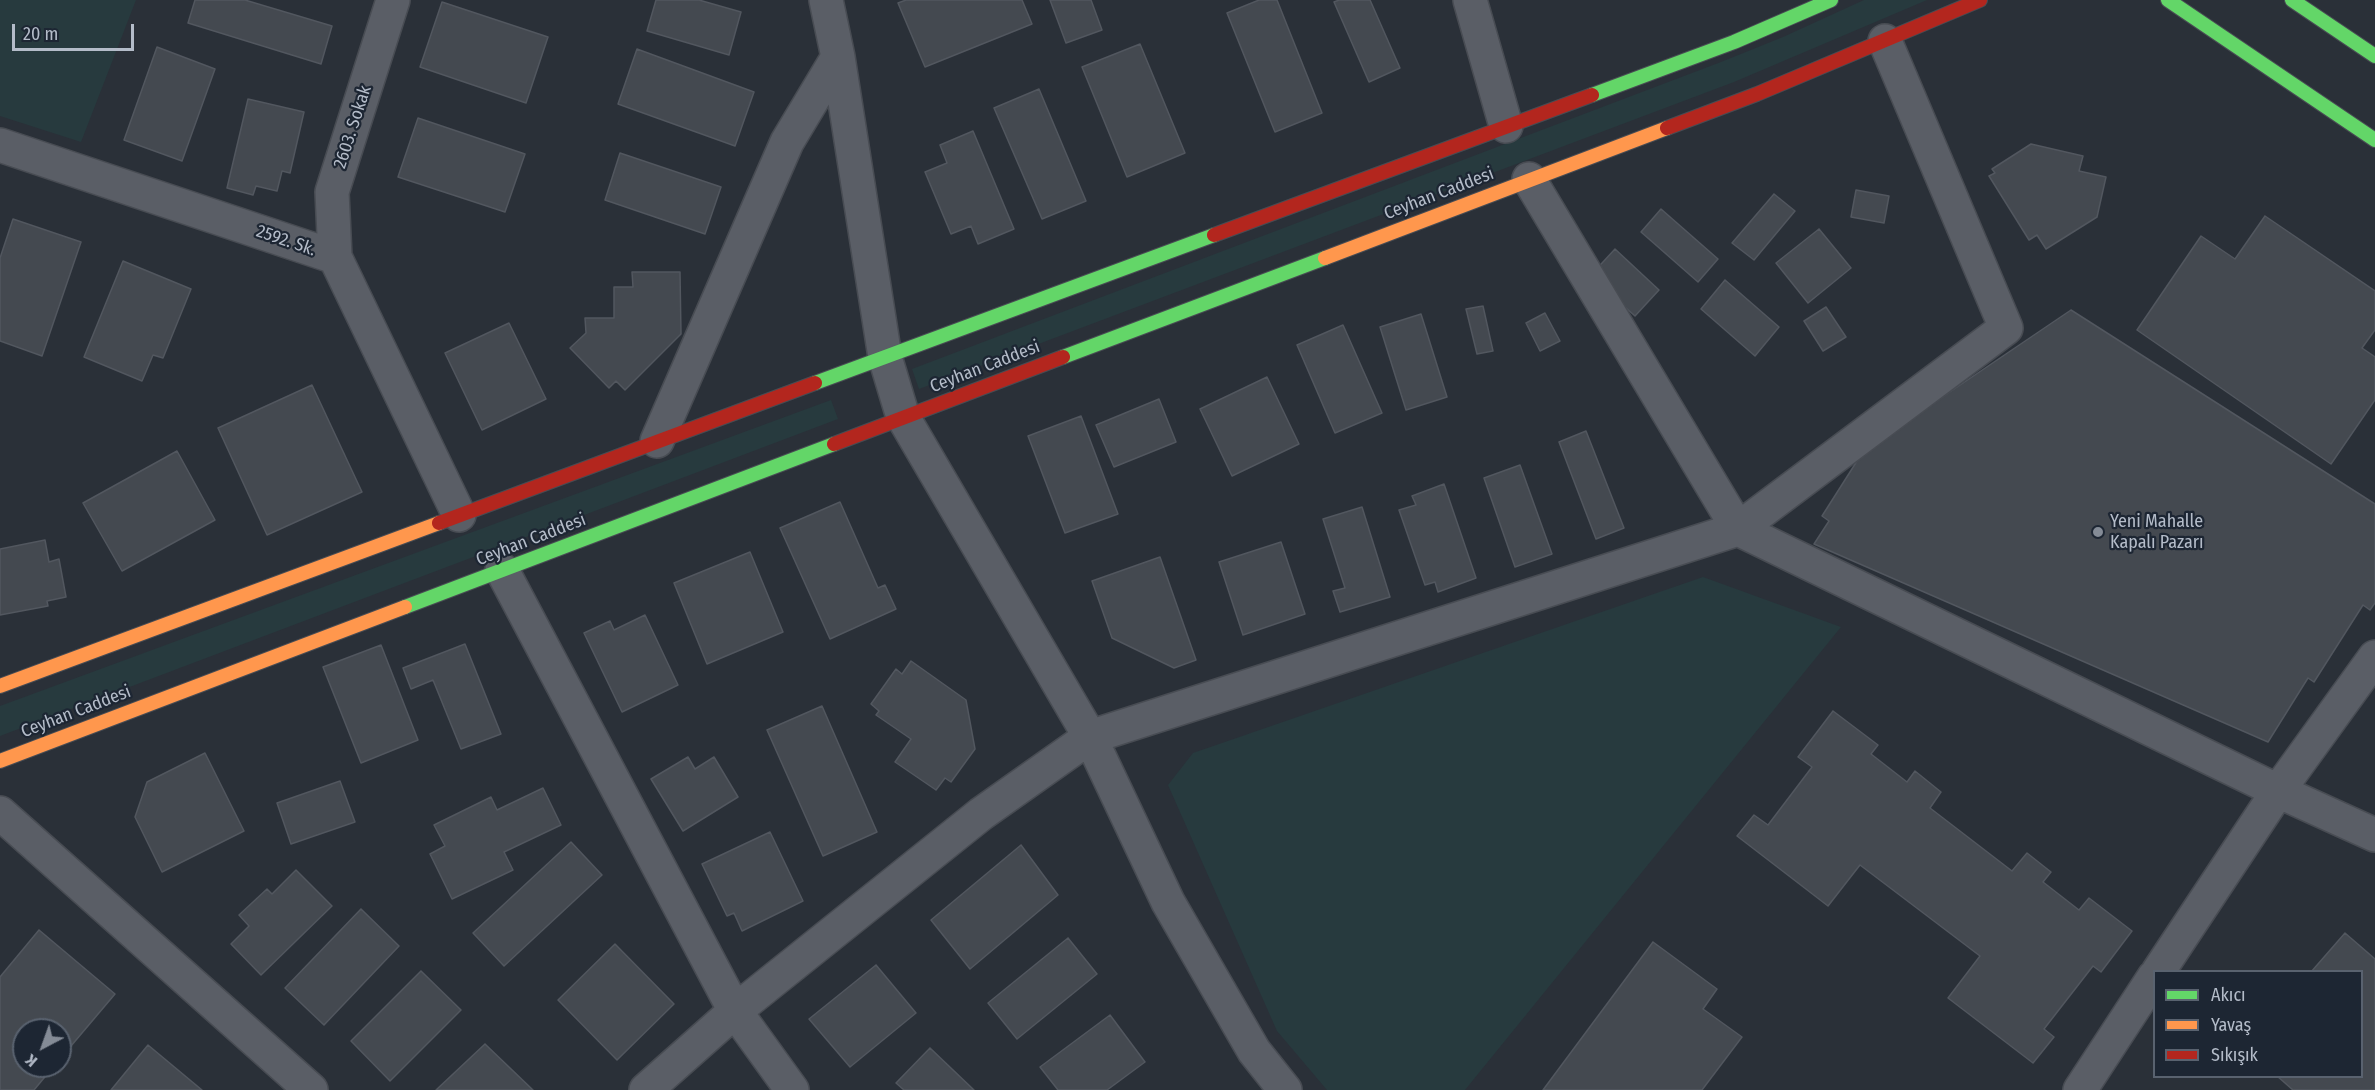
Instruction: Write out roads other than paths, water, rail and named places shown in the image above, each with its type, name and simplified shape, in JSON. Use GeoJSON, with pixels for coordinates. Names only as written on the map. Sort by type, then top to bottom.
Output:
{"type":"FeatureCollection","features":[{"type":"Feature","properties":{"kind":"street","name":"2603. Sokak"},"geometry":{"type":"LineString","coordinates":[[335,257],[332,192],[393,0]]}},
{"type":"Feature","properties":{"kind":"street"},"geometry":{"type":"LineString","coordinates":[[826,0],[838,57],[885,357],[903,417],[1090,737],[1168,902],[1254,1051],[1285,1090]]}},
{"type":"Feature","properties":{"kind":"street"},"geometry":{"type":"LineString","coordinates":[[1470,0],[1506,126]]}},
{"type":"Feature","properties":{"kind":"street"},"geometry":{"type":"LineString","coordinates":[[0,686],[1734,42],[1831,0]]}},
{"type":"Feature","properties":{"kind":"street","name":"Ceyhan Caddesi"},"geometry":{"type":"LineString","coordinates":[[0,760],[1757,94],[1980,0]]}},
{"type":"Feature","properties":{"kind":"street"},"geometry":{"type":"LineString","coordinates":[[2168,0],[2375,140]]}},
{"type":"Feature","properties":{"kind":"street"},"geometry":{"type":"LineString","coordinates":[[2292,0],[2375,56]]}},
{"type":"Feature","properties":{"kind":"street"},"geometry":{"type":"LineString","coordinates":[[646,1090],[735,1011],[981,814],[1090,737],[1738,529],[2006,328],[1885,41]]}},
{"type":"Feature","properties":{"kind":"street"},"geometry":{"type":"LineString","coordinates":[[657,441],[787,142],[838,57]]}},
{"type":"Feature","properties":{"kind":"street","name":"2592. Sk."},"geometry":{"type":"LineString","coordinates":[[0,145],[335,257],[459,515]]}},
{"type":"Feature","properties":{"kind":"street"},"geometry":{"type":"LineString","coordinates":[[1529,179],[1738,529],[2277,791],[2375,834]]}},
{"type":"Feature","properties":{"kind":"street"},"geometry":{"type":"LineString","coordinates":[[502,570],[735,1011],[792,1090]]}},
{"type":"Feature","properties":{"kind":"street"},"geometry":{"type":"LineString","coordinates":[[2159,970],[2277,791],[2375,657]]}},
{"type":"Feature","properties":{"kind":"street"},"geometry":{"type":"LineString","coordinates":[[0,813],[311,1090]]}},
{"type":"Feature","properties":{"kind":"street"},"geometry":{"type":"LineString","coordinates":[[2080,1090],[2153,979]]}},
{"type":"Feature","properties":{"kind":"place","name":"Yeni Mahalle Kapalı Pazarı"},"geometry":{"type":"Point","coordinates":[2098,532]}}]}
